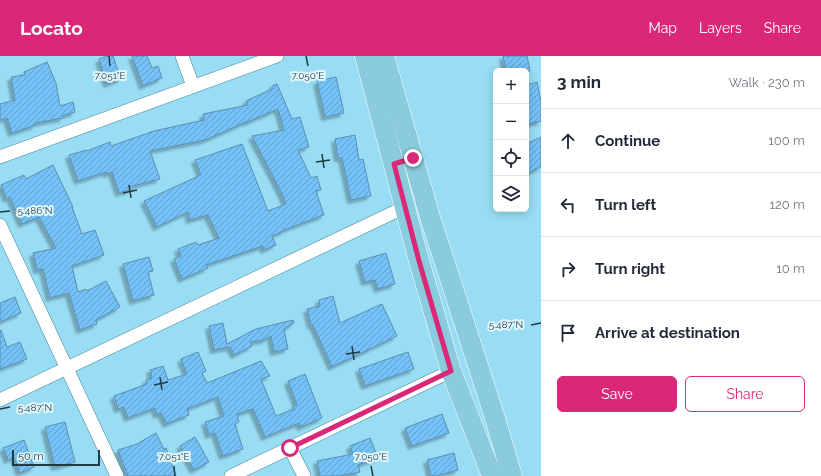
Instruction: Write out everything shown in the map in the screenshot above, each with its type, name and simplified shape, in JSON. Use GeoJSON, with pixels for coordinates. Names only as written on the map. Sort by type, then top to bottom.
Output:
{"type":"FeatureCollection","features":[{"type":"Feature","properties":{"kind":"main road"},"geometry":{"type":"LineString","coordinates":[[365,56],[419,261],[451,371],[492,476]]}},
{"type":"Feature","properties":{"kind":"main road"},"geometry":{"type":"LineString","coordinates":[[384,56],[430,218],[492,408],[512,476]]}},
{"type":"Feature","properties":{"kind":"main road"},"geometry":{"type":"LineString","coordinates":[[394,164],[413,158]]}},
{"type":"Feature","properties":{"kind":"street"},"geometry":{"type":"LineString","coordinates":[[182,56],[193,86]]}},
{"type":"Feature","properties":{"kind":"street"},"geometry":{"type":"LineString","coordinates":[[0,157],[277,56]]}},
{"type":"Feature","properties":{"kind":"street"},"geometry":{"type":"LineString","coordinates":[[0,400],[405,207]]}},
{"type":"Feature","properties":{"kind":"street"},"geometry":{"type":"LineString","coordinates":[[0,225],[117,476]]}},
{"type":"Feature","properties":{"kind":"street"},"geometry":{"type":"LineString","coordinates":[[232,476],[451,371]]}},
{"type":"Feature","properties":{"kind":"street"},"geometry":{"type":"LineString","coordinates":[[290,448],[304,476]]}},
{"type":"Feature","properties":{"kind":"building"},"geometry":{"type":"Polygon","coordinates":[[[107,56],[113,56],[121,79],[107,84],[99,59],[107,56]]]}},
{"type":"Feature","properties":{"kind":"building"},"geometry":{"type":"Polygon","coordinates":[[[132,56],[147,56],[152,68],[158,66],[162,78],[143,86],[132,56]]]}},
{"type":"Feature","properties":{"kind":"building"},"geometry":{"type":"Polygon","coordinates":[[[503,56],[527,56],[530,71],[529,68],[505,68],[503,56]]]}},
{"type":"Feature","properties":{"kind":"building"},"geometry":{"type":"Polygon","coordinates":[[[47,62],[56,83],[60,106],[73,102],[75,112],[62,116],[63,118],[35,123],[36,125],[12,133],[7,118],[0,120],[0,104],[15,100],[11,77],[25,75],[24,72],[47,62]]]}},
{"type":"Feature","properties":{"kind":"building"},"geometry":{"type":"Polygon","coordinates":[[[336,77],[344,113],[325,117],[317,81],[336,77]]]}},
{"type":"Feature","properties":{"kind":"building"},"geometry":{"type":"Polygon","coordinates":[[[537,82],[541,102],[541,121],[529,123],[529,104],[529,84],[537,82]]]}},
{"type":"Feature","properties":{"kind":"building"},"geometry":{"type":"Polygon","coordinates":[[[277,84],[292,119],[300,117],[309,147],[298,150],[311,178],[317,176],[321,190],[316,191],[324,215],[272,236],[276,245],[264,250],[263,246],[206,265],[208,268],[182,279],[174,259],[181,256],[178,249],[196,242],[198,245],[219,238],[208,215],[190,220],[188,212],[157,227],[144,201],[201,175],[195,160],[242,144],[268,211],[286,204],[252,136],[284,130],[278,109],[205,140],[150,151],[160,179],[129,187],[130,190],[119,193],[112,172],[107,174],[106,172],[78,181],[69,155],[87,151],[110,142],[111,146],[154,131],[204,120],[203,114],[248,105],[246,101],[272,89],[272,86],[277,84]]]}},
{"type":"Feature","properties":{"kind":"building"},"geometry":{"type":"Polygon","coordinates":[[[355,135],[359,160],[363,159],[371,196],[351,200],[342,158],[338,158],[335,139],[355,135]]]}},
{"type":"Feature","properties":{"kind":"building"},"geometry":{"type":"Polygon","coordinates":[[[541,137],[541,167],[529,173],[529,143],[541,137]]]}},
{"type":"Feature","properties":{"kind":"building"},"geometry":{"type":"Polygon","coordinates":[[[53,165],[73,207],[82,234],[95,230],[104,255],[72,266],[78,292],[86,289],[87,291],[106,281],[120,307],[96,320],[97,324],[80,330],[69,293],[50,298],[43,269],[37,270],[33,253],[56,248],[39,217],[22,224],[10,197],[7,199],[1,185],[24,175],[26,179],[53,165]]]}},
{"type":"Feature","properties":{"kind":"building"},"geometry":{"type":"Polygon","coordinates":[[[386,253],[395,284],[378,289],[375,280],[365,282],[359,261],[386,253]]]}},
{"type":"Feature","properties":{"kind":"building"},"geometry":{"type":"Polygon","coordinates":[[[149,257],[153,271],[148,272],[154,295],[133,301],[123,264],[149,257]]]}},
{"type":"Feature","properties":{"kind":"building"},"geometry":{"type":"Polygon","coordinates":[[[333,296],[340,323],[382,304],[397,336],[332,367],[313,325],[311,325],[307,309],[320,306],[319,300],[333,296]]]}},
{"type":"Feature","properties":{"kind":"building"},"geometry":{"type":"Polygon","coordinates":[[[15,297],[21,313],[0,322],[0,303],[15,297]]]}},
{"type":"Feature","properties":{"kind":"building"},"geometry":{"type":"Polygon","coordinates":[[[293,320],[294,323],[284,329],[288,349],[274,352],[271,336],[264,340],[250,342],[252,346],[235,355],[230,347],[214,350],[209,326],[223,323],[227,344],[256,329],[293,320]]]}},
{"type":"Feature","properties":{"kind":"building"},"geometry":{"type":"Polygon","coordinates":[[[1,330],[7,347],[20,342],[27,359],[0,369],[0,331],[1,330]]]}},
{"type":"Feature","properties":{"kind":"building"},"geometry":{"type":"Polygon","coordinates":[[[198,352],[206,371],[202,373],[207,383],[261,361],[270,376],[261,379],[276,416],[294,409],[293,407],[297,405],[288,381],[305,374],[322,418],[301,427],[299,423],[265,437],[253,409],[237,414],[239,422],[235,424],[243,449],[223,456],[215,433],[209,435],[205,422],[224,416],[218,397],[187,409],[189,415],[167,424],[161,413],[157,415],[155,408],[128,418],[124,407],[118,409],[114,396],[147,384],[146,380],[152,378],[150,370],[163,366],[168,380],[187,374],[181,359],[198,352]]]}},
{"type":"Feature","properties":{"kind":"building"},"geometry":{"type":"Polygon","coordinates":[[[408,352],[414,369],[365,386],[359,369],[408,352]]]}},
{"type":"Feature","properties":{"kind":"building"},"geometry":{"type":"Polygon","coordinates":[[[442,414],[449,433],[412,446],[405,428],[442,414]]]}},
{"type":"Feature","properties":{"kind":"building"},"geometry":{"type":"Polygon","coordinates":[[[65,422],[75,462],[55,467],[45,427],[65,422]]]}},
{"type":"Feature","properties":{"kind":"building"},"geometry":{"type":"Polygon","coordinates":[[[156,433],[164,449],[166,448],[176,476],[128,476],[118,450],[137,444],[156,433]]]}},
{"type":"Feature","properties":{"kind":"building"},"geometry":{"type":"Polygon","coordinates":[[[195,437],[209,462],[194,470],[180,446],[195,437]]]}},
{"type":"Feature","properties":{"kind":"building"},"geometry":{"type":"Polygon","coordinates":[[[370,438],[378,458],[358,465],[360,472],[338,476],[320,476],[317,461],[353,454],[350,446],[370,438]]]}},
{"type":"Feature","properties":{"kind":"building"},"geometry":{"type":"Polygon","coordinates":[[[24,440],[34,467],[20,473],[14,457],[8,460],[3,448],[24,440]]]}},
{"type":"Feature","properties":{"kind":"building"},"geometry":{"type":"Polygon","coordinates":[[[454,453],[458,470],[431,476],[427,460],[454,453]]]}},
{"type":"Feature","properties":{"kind":"route"},"geometry":{"type":"LineString","coordinates":[[290,448],[451,371],[419,261],[394,164],[413,158]]}}]}
